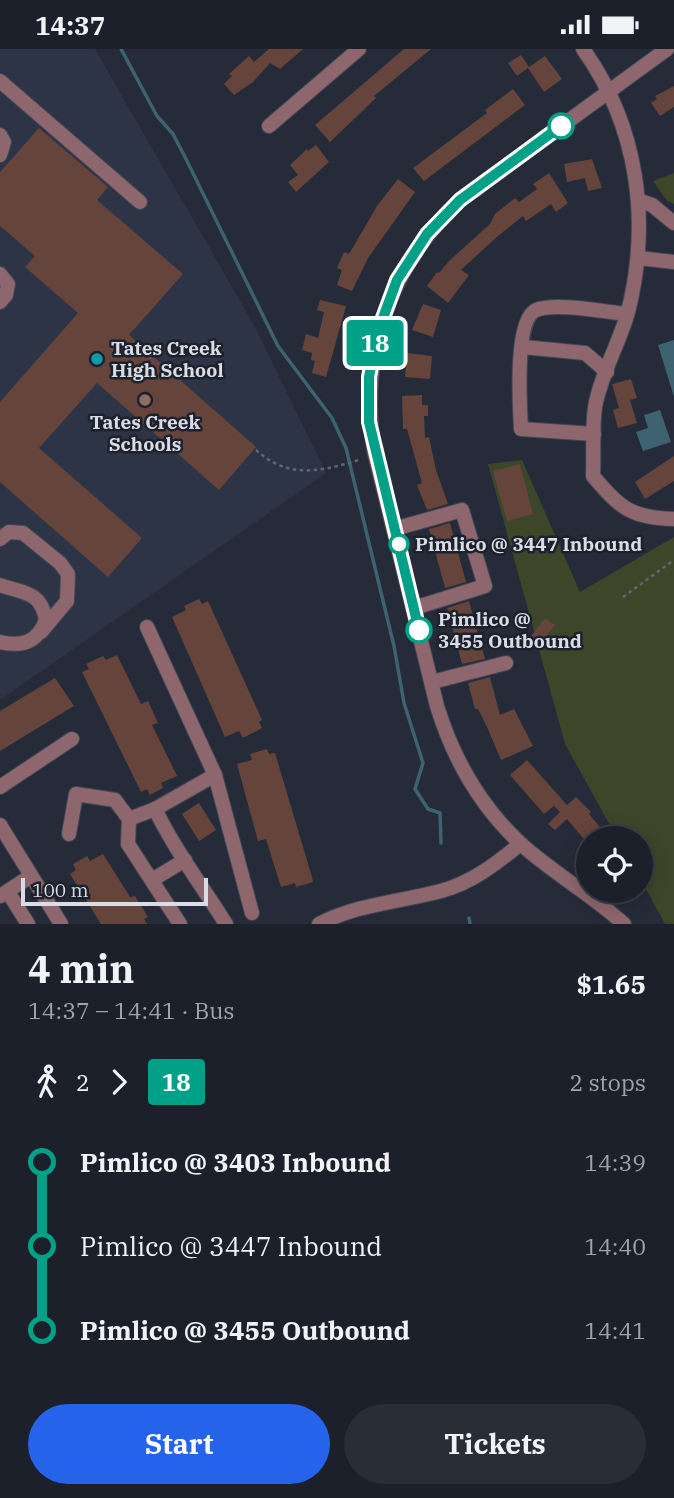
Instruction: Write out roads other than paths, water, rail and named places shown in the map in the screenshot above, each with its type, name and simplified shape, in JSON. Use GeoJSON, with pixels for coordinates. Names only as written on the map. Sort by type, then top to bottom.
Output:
{"type":"FeatureCollection","features":[{"type":"Feature","properties":{"kind":"street"},"geometry":{"type":"LineString","coordinates":[[269,126],[359,49]]}},
{"type":"Feature","properties":{"kind":"street"},"geometry":{"type":"LineString","coordinates":[[583,49],[616,103],[640,201],[639,258],[627,314],[595,407],[593,476],[618,505],[645,518],[674,519]]}},
{"type":"Feature","properties":{"kind":"street"},"geometry":{"type":"LineString","coordinates":[[624,924],[520,844],[488,807],[457,759],[443,725],[374,450],[368,399],[377,334],[397,280],[427,234],[460,200],[667,49]]}},
{"type":"Feature","properties":{"kind":"street"},"geometry":{"type":"LineString","coordinates":[[0,81],[140,202]]}},
{"type":"Feature","properties":{"kind":"street"},"geometry":{"type":"LineString","coordinates":[[0,135],[4,142],[0,155]]}},
{"type":"Feature","properties":{"kind":"street"},"geometry":{"type":"LineString","coordinates":[[640,201],[652,205],[674,223]]}},
{"type":"Feature","properties":{"kind":"street"},"geometry":{"type":"LineString","coordinates":[[639,258],[674,262]]}},
{"type":"Feature","properties":{"kind":"street"},"geometry":{"type":"LineString","coordinates":[[0,274],[8,284],[6,295],[0,302]]}},
{"type":"Feature","properties":{"kind":"street"},"geometry":{"type":"LineString","coordinates":[[594,435],[521,429],[517,371],[527,318],[534,311],[548,308],[627,314]]}},
{"type":"Feature","properties":{"kind":"street"},"geometry":{"type":"LineString","coordinates":[[523,348],[585,353],[607,372]]}},
{"type":"Feature","properties":{"kind":"street"},"geometry":{"type":"LineString","coordinates":[[645,518],[674,509]]}},
{"type":"Feature","properties":{"kind":"street"},"geometry":{"type":"LineString","coordinates":[[394,529],[461,510],[485,586],[414,608]]}},
{"type":"Feature","properties":{"kind":"street"},"geometry":{"type":"LineString","coordinates":[[0,539],[9,532],[23,533],[60,563],[68,574],[67,601],[41,632],[29,643],[14,645],[0,642]]}},
{"type":"Feature","properties":{"kind":"street"},"geometry":{"type":"LineString","coordinates":[[0,585],[28,591],[38,599],[46,620],[41,632]]}},
{"type":"Feature","properties":{"kind":"street"},"geometry":{"type":"LineString","coordinates":[[147,627],[215,775],[252,913]]}},
{"type":"Feature","properties":{"kind":"street"},"geometry":{"type":"LineString","coordinates":[[432,682],[506,663]]}},
{"type":"Feature","properties":{"kind":"street"},"geometry":{"type":"LineString","coordinates":[[0,786],[72,739]]}},
{"type":"Feature","properties":{"kind":"street"},"geometry":{"type":"LineString","coordinates":[[129,819],[155,809],[215,775]]}},
{"type":"Feature","properties":{"kind":"street"},"geometry":{"type":"LineString","coordinates":[[69,834],[76,794],[115,800],[129,819],[128,844],[180,924]]}},
{"type":"Feature","properties":{"kind":"street"},"geometry":{"type":"LineString","coordinates":[[155,809],[174,849],[185,860],[226,924]]}},
{"type":"Feature","properties":{"kind":"street"},"geometry":{"type":"LineString","coordinates":[[0,825],[61,924]]}},
{"type":"Feature","properties":{"kind":"street"},"geometry":{"type":"LineString","coordinates":[[319,924],[348,911],[443,891],[469,881],[520,844]]}},
{"type":"Feature","properties":{"kind":"street"},"geometry":{"type":"LineString","coordinates":[[152,880],[185,860]]}},
{"type":"Feature","properties":{"kind":"street"},"geometry":{"type":"LineString","coordinates":[[28,924],[4,894],[31,876]]}},
{"type":"Feature","properties":{"kind":"waterway"},"geometry":{"type":"LineString","coordinates":[[121,49],[157,116],[173,134],[278,346],[332,418],[346,448],[394,646],[404,703],[423,763],[415,789],[428,809],[440,813],[441,843]]}},
{"type":"Feature","properties":{"kind":"waterway"},"geometry":{"type":"LineString","coordinates":[[469,918],[470,924]]}},
{"type":"Feature","properties":{"kind":"place","name":"Tates Creek High School"},"geometry":{"type":"Point","coordinates":[97,359]}},
{"type":"Feature","properties":{"kind":"place","name":"Tates Creek Schools"},"geometry":{"type":"Point","coordinates":[145,400]}},
{"type":"Feature","properties":{"kind":"place","name":"Pimlico @ 3447 Inbound"},"geometry":{"type":"Point","coordinates":[399,544]}},
{"type":"Feature","properties":{"kind":"place","name":"Pimlico @ 3455 Outbound"},"geometry":{"type":"Point","coordinates":[419,630]}}]}
